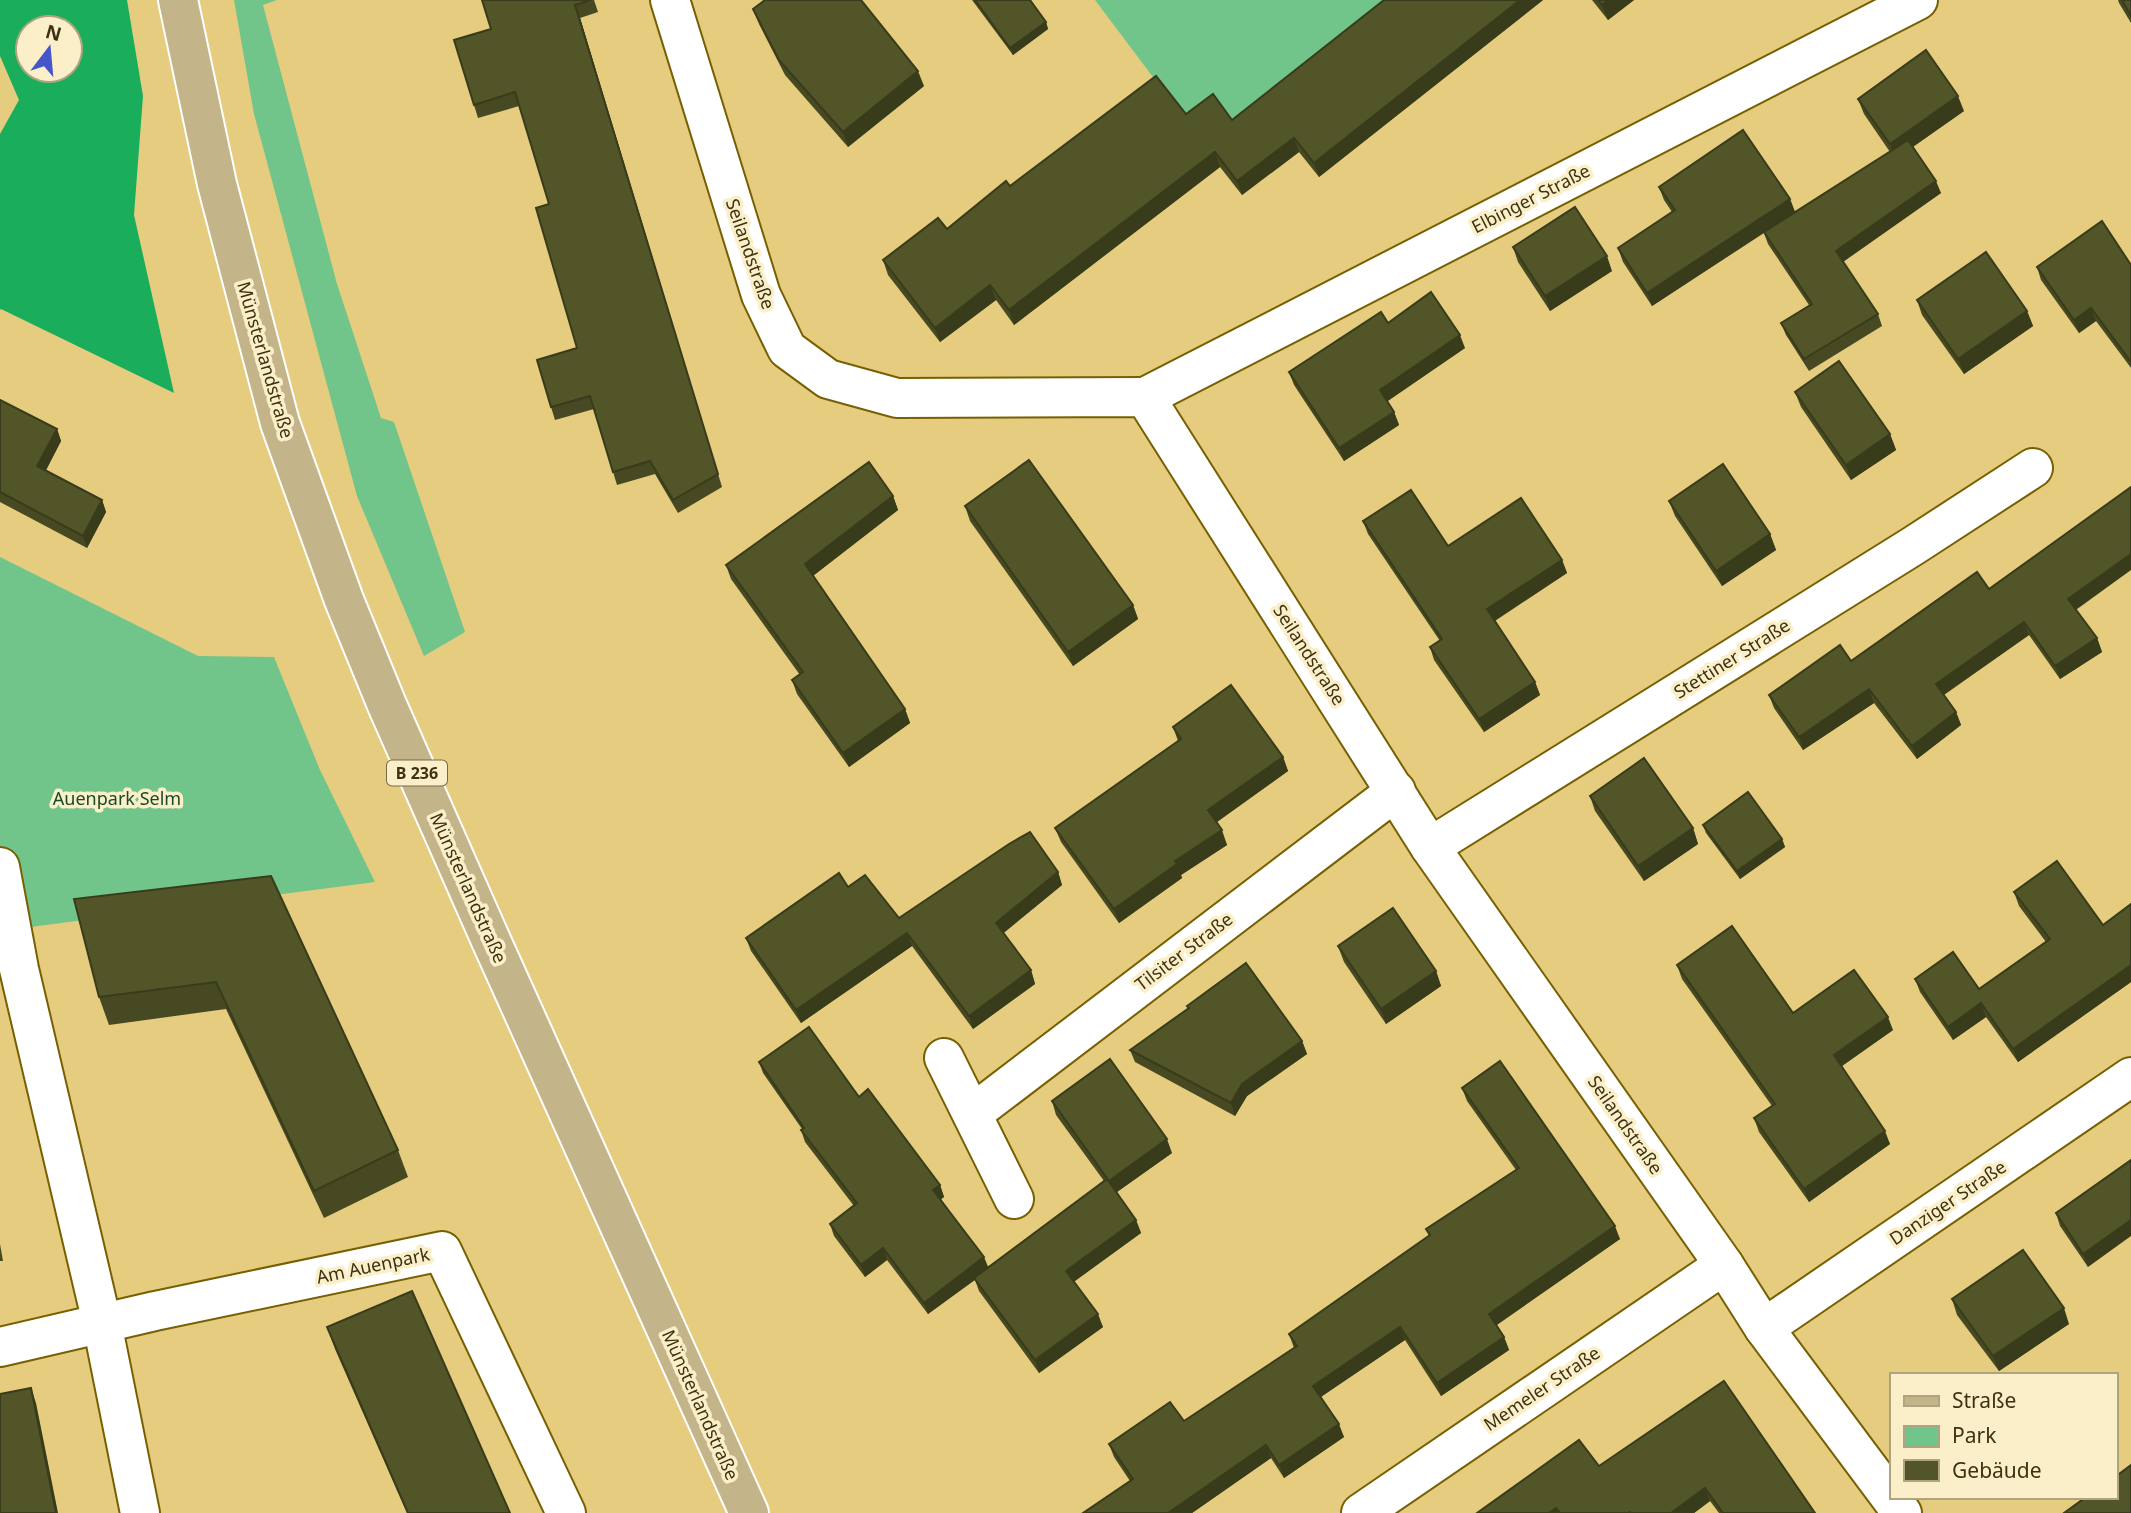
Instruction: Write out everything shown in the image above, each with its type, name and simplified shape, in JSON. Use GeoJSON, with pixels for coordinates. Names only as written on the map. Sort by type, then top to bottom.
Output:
{"type":"FeatureCollection","features":[{"type":"Feature","properties":{"kind":"main road","name":"Münsterlandstraße"},"geometry":{"type":"LineString","coordinates":[[178,0],[217,184],[280,423],[344,600],[387,705],[489,936],[749,1513]]}},
{"type":"Feature","properties":{"kind":"street","name":"Seilandstraße"},"geometry":{"type":"LineString","coordinates":[[670,0],[761,295],[787,349],[828,379],[897,398],[1145,397],[1430,847],[1724,1265],[1765,1328],[1890,1497]]}},
{"type":"Feature","properties":{"kind":"street","name":"Elbinger Straße"},"geometry":{"type":"LineString","coordinates":[[1145,397],[1918,0]]}},
{"type":"Feature","properties":{"kind":"street","name":"Stettiner Straße"},"geometry":{"type":"LineString","coordinates":[[1430,847],[1913,546],[2033,468]]}},
{"type":"Feature","properties":{"kind":"street","name":"Tilsiter Straße"},"geometry":{"type":"LineString","coordinates":[[972,1114],[1396,791]]}},
{"type":"Feature","properties":{"kind":"street"},"geometry":{"type":"LineString","coordinates":[[0,867],[19,968],[102,1323],[140,1513]]}},
{"type":"Feature","properties":{"kind":"street"},"geometry":{"type":"LineString","coordinates":[[944,1058],[1014,1199]]}},
{"type":"Feature","properties":{"kind":"street","name":"Danziger Straße"},"geometry":{"type":"LineString","coordinates":[[1765,1328],[2131,1077]]}},
{"type":"Feature","properties":{"kind":"street","name":"Am Auenpark"},"geometry":{"type":"LineString","coordinates":[[0,1347],[442,1251],[566,1513]]}},
{"type":"Feature","properties":{"kind":"street","name":"Memeler Straße"},"geometry":{"type":"LineString","coordinates":[[1361,1513],[1724,1265]]}},
{"type":"Feature","properties":{"kind":"green space"},"geometry":{"type":"Polygon","coordinates":[[[0,0],[127,0],[143,96],[134,215],[174,393],[0,310],[0,134],[19,100],[0,56],[0,0]]]}},
{"type":"Feature","properties":{"kind":"green space"},"geometry":{"type":"Polygon","coordinates":[[[234,0],[277,0],[263,5],[337,284],[381,418],[394,422],[465,632],[424,656],[357,496],[254,114],[234,0]]]}},
{"type":"Feature","properties":{"kind":"green space"},"geometry":{"type":"Polygon","coordinates":[[[1095,0],[1407,0],[1237,134],[1192,129],[1095,0]]]}},
{"type":"Feature","properties":{"kind":"green space","name":"Auenpark Selm"},"geometry":{"type":"Polygon","coordinates":[[[0,557],[198,656],[274,657],[320,770],[375,882],[0,931],[0,557]]]}},
{"type":"Feature","properties":{"kind":"building"},"geometry":{"type":"Polygon","coordinates":[[[482,0],[591,0],[575,5],[718,474],[673,500],[650,461],[613,472],[590,396],[551,407],[537,360],[577,348],[536,208],[549,204],[515,92],[474,105],[454,40],[491,29],[482,0]]]}},
{"type":"Feature","properties":{"kind":"building"},"geometry":{"type":"Polygon","coordinates":[[[765,0],[861,0],[918,71],[843,132],[779,60],[753,9],[765,0]]]}},
{"type":"Feature","properties":{"kind":"building"},"geometry":{"type":"Polygon","coordinates":[[[975,0],[1030,0],[1046,22],[1010,48],[975,0]]]}},
{"type":"Feature","properties":{"kind":"building"},"geometry":{"type":"Polygon","coordinates":[[[1384,0],[1520,0],[1314,163],[1294,138],[1237,181],[1215,152],[1009,310],[990,285],[935,328],[883,260],[938,218],[947,229],[1006,181],[1010,186],[1156,76],[1186,114],[1213,94],[1232,120],[1384,0]]]}},
{"type":"Feature","properties":{"kind":"building"},"geometry":{"type":"Polygon","coordinates":[[[2122,0],[2131,0],[2131,16],[2122,0]]]}},
{"type":"Feature","properties":{"kind":"building"},"geometry":{"type":"Polygon","coordinates":[[[1926,50],[1958,96],[1890,144],[1858,99],[1926,50]]]}},
{"type":"Feature","properties":{"kind":"building"},"geometry":{"type":"Polygon","coordinates":[[[1743,130],[1790,199],[1647,293],[1618,248],[1675,210],[1659,187],[1743,130]]]}},
{"type":"Feature","properties":{"kind":"building"},"geometry":{"type":"Polygon","coordinates":[[[1908,140],[1936,181],[1836,251],[1878,314],[1804,359],[1781,323],[1812,304],[1764,232],[1908,140]]]}},
{"type":"Feature","properties":{"kind":"building"},"geometry":{"type":"Polygon","coordinates":[[[1575,207],[1607,256],[1545,296],[1513,247],[1575,207]]]}},
{"type":"Feature","properties":{"kind":"building"},"geometry":{"type":"Polygon","coordinates":[[[2102,221],[2131,265],[2131,362],[2091,308],[2074,320],[2037,267],[2102,221]]]}},
{"type":"Feature","properties":{"kind":"building"},"geometry":{"type":"Polygon","coordinates":[[[1986,252],[2027,311],[1958,359],[1917,300],[1986,252]]]}},
{"type":"Feature","properties":{"kind":"building"},"geometry":{"type":"Polygon","coordinates":[[[1431,292],[1460,335],[1380,390],[1394,412],[1339,448],[1289,372],[1381,312],[1388,323],[1431,292]]]}},
{"type":"Feature","properties":{"kind":"building"},"geometry":{"type":"Polygon","coordinates":[[[1839,361],[1890,434],[1846,465],[1795,392],[1839,361]]]}},
{"type":"Feature","properties":{"kind":"building"},"geometry":{"type":"Polygon","coordinates":[[[0,400],[57,429],[37,466],[102,500],[83,536],[0,492],[0,400]]]}},
{"type":"Feature","properties":{"kind":"building"},"geometry":{"type":"Polygon","coordinates":[[[1029,460],[1133,605],[1068,652],[965,506],[1029,460]]]}},
{"type":"Feature","properties":{"kind":"building"},"geometry":{"type":"Polygon","coordinates":[[[869,462],[893,496],[805,564],[905,709],[843,753],[792,680],[803,672],[726,565],[869,462]]]}},
{"type":"Feature","properties":{"kind":"building"},"geometry":{"type":"Polygon","coordinates":[[[1723,464],[1770,534],[1716,571],[1669,501],[1723,464]]]}},
{"type":"Feature","properties":{"kind":"building"},"geometry":{"type":"Polygon","coordinates":[[[2131,487],[2131,554],[2068,599],[2097,638],[2055,666],[2024,622],[1936,684],[1956,712],[1912,746],[1869,689],[1799,737],[1769,695],[1840,645],[1851,661],[1977,572],[1989,589],[2131,487]]]}},
{"type":"Feature","properties":{"kind":"building"},"geometry":{"type":"Polygon","coordinates":[[[1411,490],[1448,546],[1521,498],[1562,560],[1487,609],[1535,682],[1479,719],[1430,647],[1442,639],[1363,521],[1411,490]]]}},
{"type":"Feature","properties":{"kind":"building"},"geometry":{"type":"Polygon","coordinates":[[[1231,685],[1283,757],[1208,810],[1222,830],[1175,861],[1177,864],[1114,909],[1055,828],[1181,739],[1173,727],[1231,685]]]}},
{"type":"Feature","properties":{"kind":"building"},"geometry":{"type":"Polygon","coordinates":[[[1644,758],[1693,828],[1638,866],[1590,796],[1644,758]]]}},
{"type":"Feature","properties":{"kind":"building"},"geometry":{"type":"Polygon","coordinates":[[[1748,792],[1782,839],[1737,871],[1703,825],[1748,792]]]}},
{"type":"Feature","properties":{"kind":"building"},"geometry":{"type":"Polygon","coordinates":[[[1030,832],[1058,872],[996,923],[1031,970],[969,1016],[907,933],[796,1010],[746,938],[839,873],[848,887],[865,875],[899,918],[1030,832]]]}},
{"type":"Feature","properties":{"kind":"building"},"geometry":{"type":"Polygon","coordinates":[[[2057,861],[2103,925],[2131,904],[2131,965],[2013,1049],[1981,1003],[1948,1027],[1915,979],[1953,952],[1979,989],[2050,939],[2014,892],[2057,861]]]}},
{"type":"Feature","properties":{"kind":"building"},"geometry":{"type":"Polygon","coordinates":[[[271,876],[398,1150],[314,1191],[216,982],[99,997],[74,899],[271,876]]]}},
{"type":"Feature","properties":{"kind":"building"},"geometry":{"type":"Polygon","coordinates":[[[1393,908],[1436,971],[1381,1009],[1338,946],[1393,908]]]}},
{"type":"Feature","properties":{"kind":"building"},"geometry":{"type":"Polygon","coordinates":[[[1732,926],[1793,1013],[1854,970],[1888,1017],[1834,1055],[1885,1131],[1804,1189],[1754,1118],[1775,1104],[1677,965],[1732,926]]]}},
{"type":"Feature","properties":{"kind":"building"},"geometry":{"type":"Polygon","coordinates":[[[1246,963],[1302,1041],[1242,1084],[1231,1103],[1130,1050],[1189,1008],[1187,1006],[1246,963]]]}},
{"type":"Feature","properties":{"kind":"building"},"geometry":{"type":"Polygon","coordinates":[[[809,1027],[859,1097],[868,1089],[940,1185],[933,1190],[984,1257],[924,1303],[883,1248],[861,1265],[830,1224],[857,1203],[801,1130],[804,1128],[759,1062],[809,1027]]]}},
{"type":"Feature","properties":{"kind":"building"},"geometry":{"type":"Polygon","coordinates":[[[1110,1059],[1167,1139],[1109,1181],[1052,1101],[1110,1059]]]}},
{"type":"Feature","properties":{"kind":"building"},"geometry":{"type":"Polygon","coordinates":[[[1500,1061],[1615,1226],[1489,1314],[1504,1337],[1437,1383],[1400,1327],[1313,1386],[1339,1424],[1279,1465],[1266,1445],[1168,1513],[1083,1513],[1133,1479],[1109,1444],[1170,1402],[1184,1421],[1297,1346],[1289,1334],[1430,1235],[1426,1229],[1519,1168],[1462,1088],[1500,1061]]]}},
{"type":"Feature","properties":{"kind":"building"},"geometry":{"type":"Polygon","coordinates":[[[2131,1160],[2131,1220],[2083,1254],[2056,1213],[2131,1160]]]}},
{"type":"Feature","properties":{"kind":"building"},"geometry":{"type":"Polygon","coordinates":[[[1107,1179],[1136,1220],[1066,1271],[1098,1314],[1035,1360],[974,1278],[1107,1179]]]}},
{"type":"Feature","properties":{"kind":"building"},"geometry":{"type":"Polygon","coordinates":[[[2023,1250],[2064,1308],[1993,1356],[1952,1299],[2023,1250]]]}},
{"type":"Feature","properties":{"kind":"building"},"geometry":{"type":"Polygon","coordinates":[[[412,1291],[510,1513],[408,1513],[327,1327],[412,1291]]]}},
{"type":"Feature","properties":{"kind":"building"},"geometry":{"type":"Polygon","coordinates":[[[1724,1381],[1815,1513],[1723,1513],[1705,1488],[1671,1513],[1560,1513],[1556,1508],[1549,1513],[1477,1513],[1579,1440],[1599,1466],[1724,1381]]]}},
{"type":"Feature","properties":{"kind":"building"},"geometry":{"type":"Polygon","coordinates":[[[31,1388],[56,1513],[0,1513],[0,1394],[31,1388]]]}},
{"type":"Feature","properties":{"kind":"building"},"geometry":{"type":"Polygon","coordinates":[[[2131,1465],[2131,1513],[2064,1513],[2083,1499],[2117,1499],[2117,1476],[2131,1465]]]}}]}
